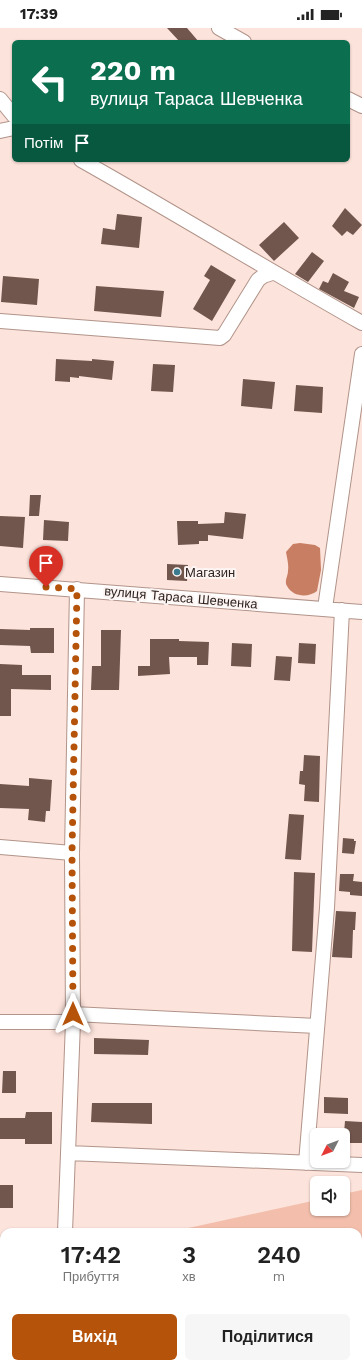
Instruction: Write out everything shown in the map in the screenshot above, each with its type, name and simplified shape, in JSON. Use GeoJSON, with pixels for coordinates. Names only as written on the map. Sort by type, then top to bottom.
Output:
{"type":"FeatureCollection","features":[{"type":"Feature","properties":{"kind":"street"},"geometry":{"type":"LineString","coordinates":[[219,28],[240,40]]}},
{"type":"Feature","properties":{"kind":"street"},"geometry":{"type":"LineString","coordinates":[[0,99],[12,114]]}},
{"type":"Feature","properties":{"kind":"street"},"geometry":{"type":"LineString","coordinates":[[350,100],[362,106]]}},
{"type":"Feature","properties":{"kind":"street"},"geometry":{"type":"LineString","coordinates":[[0,131],[12,128]]}},
{"type":"Feature","properties":{"kind":"street"},"geometry":{"type":"LineString","coordinates":[[85,162],[152,200],[272,273],[362,323]]}},
{"type":"Feature","properties":{"kind":"street"},"geometry":{"type":"LineString","coordinates":[[0,321],[220,338],[224,335],[260,278],[272,273]]}},
{"type":"Feature","properties":{"kind":"street"},"geometry":{"type":"LineString","coordinates":[[325,608],[362,354]]}},
{"type":"Feature","properties":{"kind":"street","name":"вулиця Тараса Шевченка"},"geometry":{"type":"LineString","coordinates":[[0,584],[362,612]]}},
{"type":"Feature","properties":{"kind":"street"},"geometry":{"type":"LineString","coordinates":[[65,1228],[73,1018],[72,853],[77,589]]}},
{"type":"Feature","properties":{"kind":"street"},"geometry":{"type":"LineString","coordinates":[[306,1163],[326,908],[342,610]]}},
{"type":"Feature","properties":{"kind":"street"},"geometry":{"type":"LineString","coordinates":[[0,847],[72,853]]}},
{"type":"Feature","properties":{"kind":"street"},"geometry":{"type":"LineString","coordinates":[[0,1022],[73,1018],[317,1026]]}},
{"type":"Feature","properties":{"kind":"street"},"geometry":{"type":"LineString","coordinates":[[68,1152],[362,1165]]}},
{"type":"Feature","properties":{"kind":"shaded area"},"geometry":{"type":"Polygon","coordinates":[[[300,543],[315,545],[320,548],[321,570],[317,591],[309,595],[301,595],[293,592],[287,586],[286,582],[288,562],[286,552],[293,544],[300,543]]]}},
{"type":"Feature","properties":{"kind":"shaded area"},"geometry":{"type":"Polygon","coordinates":[[[362,1190],[362,1228],[188,1228],[310,1202],[310,1216],[350,1216],[350,1193],[362,1190]]]}},
{"type":"Feature","properties":{"kind":"building"},"geometry":{"type":"Polygon","coordinates":[[[167,28],[187,28],[197,40],[178,40],[167,28]]]}},
{"type":"Feature","properties":{"kind":"building"},"geometry":{"type":"Polygon","coordinates":[[[345,208],[362,225],[353,235],[347,231],[342,236],[332,226],[345,208]]]}},
{"type":"Feature","properties":{"kind":"building"},"geometry":{"type":"Polygon","coordinates":[[[117,214],[142,217],[139,248],[101,244],[103,228],[115,230],[117,214]]]}},
{"type":"Feature","properties":{"kind":"building"},"geometry":{"type":"Polygon","coordinates":[[[284,222],[299,238],[274,261],[259,245],[284,222]]]}},
{"type":"Feature","properties":{"kind":"building"},"geometry":{"type":"Polygon","coordinates":[[[312,252],[324,261],[308,282],[295,274],[312,252]]]}},
{"type":"Feature","properties":{"kind":"building"},"geometry":{"type":"Polygon","coordinates":[[[211,265],[236,280],[212,321],[193,309],[210,280],[204,276],[211,265]]]}},
{"type":"Feature","properties":{"kind":"building"},"geometry":{"type":"Polygon","coordinates":[[[333,273],[349,282],[344,291],[359,297],[354,308],[319,289],[323,281],[328,283],[333,273]]]}},
{"type":"Feature","properties":{"kind":"building"},"geometry":{"type":"Polygon","coordinates":[[[3,276],[39,279],[37,305],[1,302],[3,276]]]}},
{"type":"Feature","properties":{"kind":"building"},"geometry":{"type":"Polygon","coordinates":[[[96,286],[164,291],[161,317],[94,311],[96,286]]]}},
{"type":"Feature","properties":{"kind":"building"},"geometry":{"type":"Polygon","coordinates":[[[56,359],[92,361],[92,359],[114,361],[112,380],[79,376],[79,378],[70,377],[70,382],[55,381],[56,359]]]}},
{"type":"Feature","properties":{"kind":"building"},"geometry":{"type":"Polygon","coordinates":[[[153,364],[175,365],[173,392],[151,391],[153,364]]]}},
{"type":"Feature","properties":{"kind":"building"},"geometry":{"type":"Polygon","coordinates":[[[243,379],[275,382],[272,409],[241,406],[243,379]]]}},
{"type":"Feature","properties":{"kind":"building"},"geometry":{"type":"Polygon","coordinates":[[[296,385],[323,387],[322,413],[294,411],[296,385]]]}},
{"type":"Feature","properties":{"kind":"building"},"geometry":{"type":"Polygon","coordinates":[[[30,495],[41,495],[39,516],[29,516],[30,495]]]}},
{"type":"Feature","properties":{"kind":"building"},"geometry":{"type":"Polygon","coordinates":[[[225,512],[246,514],[243,539],[208,535],[208,541],[199,541],[199,544],[178,545],[177,521],[198,521],[198,524],[224,523],[225,512]]]}},
{"type":"Feature","properties":{"kind":"building"},"geometry":{"type":"Polygon","coordinates":[[[0,516],[25,517],[23,548],[0,546],[0,516]]]}},
{"type":"Feature","properties":{"kind":"building"},"geometry":{"type":"Polygon","coordinates":[[[44,520],[69,522],[68,541],[43,540],[44,520]]]}},
{"type":"Feature","properties":{"kind":"building","name":"Магазин"},"geometry":{"type":"Polygon","coordinates":[[[167,564],[188,565],[187,581],[167,580],[167,564]]]}},
{"type":"Feature","properties":{"kind":"building"},"geometry":{"type":"Polygon","coordinates":[[[30,628],[54,628],[54,653],[31,653],[30,646],[0,645],[0,629],[30,630],[30,628]]]}},
{"type":"Feature","properties":{"kind":"building"},"geometry":{"type":"Polygon","coordinates":[[[101,630],[121,630],[119,690],[91,690],[92,666],[101,666],[101,630]]]}},
{"type":"Feature","properties":{"kind":"building"},"geometry":{"type":"Polygon","coordinates":[[[150,639],[179,639],[179,641],[209,642],[208,665],[197,665],[197,657],[169,657],[170,674],[138,676],[138,666],[150,666],[150,639]]]}},
{"type":"Feature","properties":{"kind":"building"},"geometry":{"type":"Polygon","coordinates":[[[232,643],[252,644],[251,667],[231,666],[232,643]]]}},
{"type":"Feature","properties":{"kind":"building"},"geometry":{"type":"Polygon","coordinates":[[[299,643],[316,644],[315,664],[298,663],[299,643]]]}},
{"type":"Feature","properties":{"kind":"building"},"geometry":{"type":"Polygon","coordinates":[[[276,656],[292,657],[290,681],[274,680],[276,656]]]}},
{"type":"Feature","properties":{"kind":"building"},"geometry":{"type":"Polygon","coordinates":[[[0,664],[22,665],[22,675],[51,675],[51,690],[11,689],[11,716],[0,716],[0,664]]]}},
{"type":"Feature","properties":{"kind":"building"},"geometry":{"type":"Polygon","coordinates":[[[304,755],[320,756],[319,802],[304,801],[305,785],[299,784],[300,771],[303,771],[304,755]]]}},
{"type":"Feature","properties":{"kind":"building"},"geometry":{"type":"Polygon","coordinates":[[[29,778],[52,780],[50,811],[46,811],[45,822],[28,820],[29,809],[0,808],[0,784],[29,786],[29,778]]]}},
{"type":"Feature","properties":{"kind":"building"},"geometry":{"type":"Polygon","coordinates":[[[289,814],[304,815],[301,860],[285,859],[289,814]]]}},
{"type":"Feature","properties":{"kind":"building"},"geometry":{"type":"Polygon","coordinates":[[[343,838],[354,839],[354,841],[356,841],[354,854],[342,853],[343,838]]]}},
{"type":"Feature","properties":{"kind":"building"},"geometry":{"type":"Polygon","coordinates":[[[294,872],[315,873],[312,952],[292,951],[294,872]]]}},
{"type":"Feature","properties":{"kind":"building"},"geometry":{"type":"Polygon","coordinates":[[[340,874],[354,874],[353,881],[362,882],[362,896],[350,895],[350,892],[339,891],[340,874]]]}},
{"type":"Feature","properties":{"kind":"building"},"geometry":{"type":"Polygon","coordinates":[[[336,911],[356,912],[355,930],[353,930],[352,958],[332,957],[336,911]]]}},
{"type":"Feature","properties":{"kind":"building"},"geometry":{"type":"Polygon","coordinates":[[[94,1038],[149,1040],[148,1055],[94,1054],[94,1038]]]}},
{"type":"Feature","properties":{"kind":"building"},"geometry":{"type":"Polygon","coordinates":[[[3,1071],[16,1071],[16,1093],[2,1093],[3,1071]]]}},
{"type":"Feature","properties":{"kind":"building"},"geometry":{"type":"Polygon","coordinates":[[[324,1097],[348,1098],[348,1114],[324,1113],[324,1097]]]}},
{"type":"Feature","properties":{"kind":"building"},"geometry":{"type":"Polygon","coordinates":[[[92,1103],[152,1103],[152,1124],[91,1122],[92,1103]]]}},
{"type":"Feature","properties":{"kind":"building"},"geometry":{"type":"Polygon","coordinates":[[[26,1112],[52,1112],[52,1144],[25,1144],[25,1139],[0,1139],[0,1118],[25,1118],[26,1112]]]}},
{"type":"Feature","properties":{"kind":"building"},"geometry":{"type":"Polygon","coordinates":[[[345,1121],[362,1122],[362,1143],[350,1143],[350,1128],[344,1128],[345,1121]]]}},
{"type":"Feature","properties":{"kind":"building"},"geometry":{"type":"Polygon","coordinates":[[[0,1185],[13,1185],[13,1208],[0,1208],[0,1185]]]}},
{"type":"Feature","properties":{"kind":"place","name":"Магазин"},"geometry":{"type":"Point","coordinates":[177,572]}},
{"type":"Feature","properties":{"kind":"route"},"geometry":{"type":"LineString","coordinates":[[46,587],[77,589],[72,853],[73,1014]]}}]}
